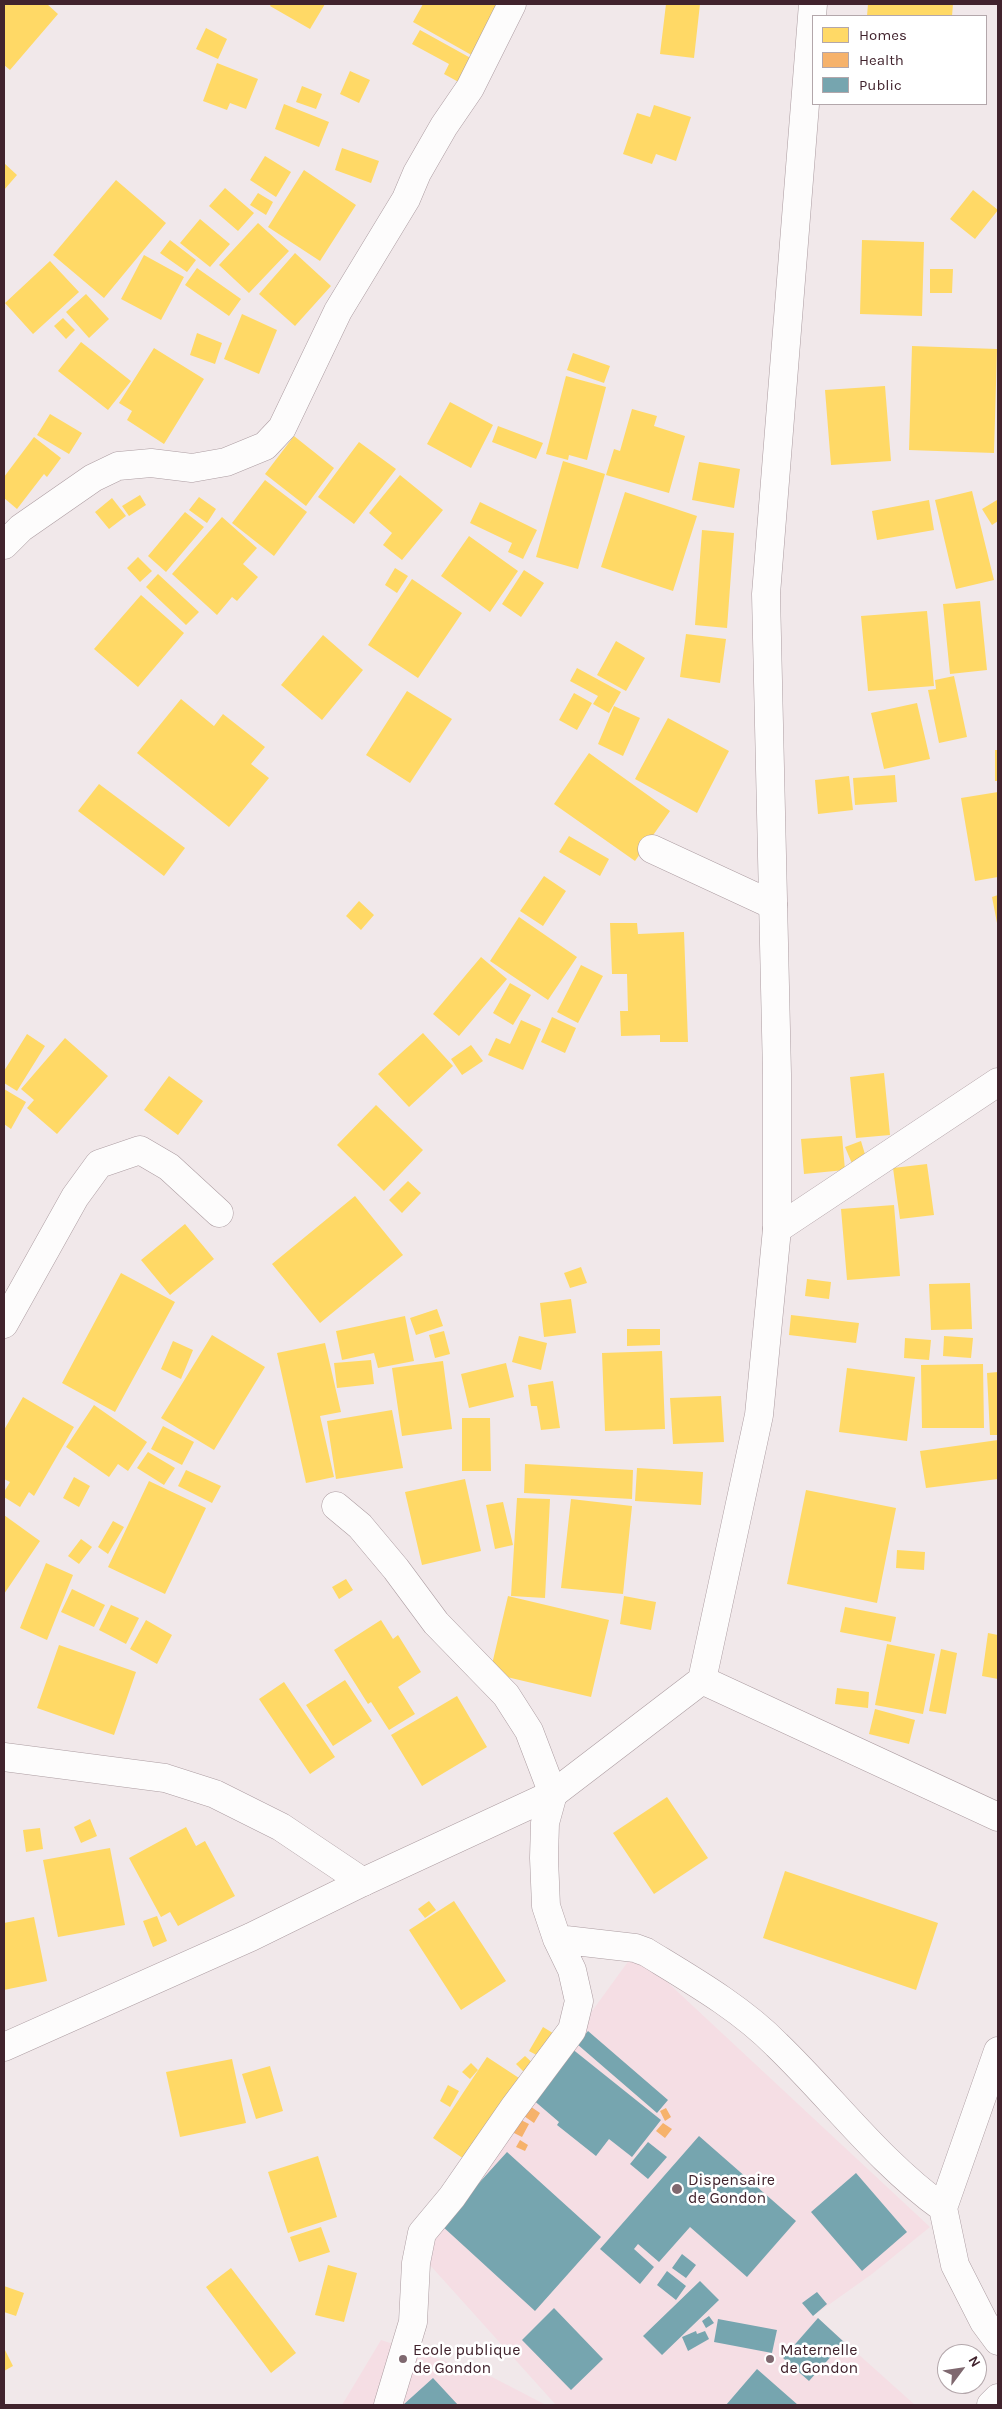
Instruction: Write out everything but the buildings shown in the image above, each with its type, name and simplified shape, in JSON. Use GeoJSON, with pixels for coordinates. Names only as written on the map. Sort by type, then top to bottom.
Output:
{"type":"FeatureCollection","features":[{"type":"Feature","properties":{"kind":"street"},"geometry":{"type":"LineString","coordinates":[[4,545],[21,528],[54,505],[93,478],[118,466],[151,462],[192,468],[226,462],[265,446],[282,428],[338,311],[406,199],[417,173],[444,126],[470,88],[512,4]]}},
{"type":"Feature","properties":{"kind":"street"},"geometry":{"type":"LineString","coordinates":[[4,2047],[251,1938],[363,1882],[553,1794],[702,1680],[759,1415],[777,1229],[777,1074],[766,594],[812,17]]}},
{"type":"Feature","properties":{"kind":"street"},"geometry":{"type":"LineString","coordinates":[[652,849],[773,905]]}},
{"type":"Feature","properties":{"kind":"street"},"geometry":{"type":"LineString","coordinates":[[777,1229],[998,1082]]}},
{"type":"Feature","properties":{"kind":"street"},"geometry":{"type":"LineString","coordinates":[[4,1324],[75,1197],[98,1164],[140,1150],[169,1167],[219,1213]]}},
{"type":"Feature","properties":{"kind":"street"},"geometry":{"type":"LineString","coordinates":[[336,1506],[360,1526],[396,1569],[436,1623],[506,1695],[529,1731],[553,1794],[546,1823],[544,1887],[546,1906],[557,1939],[572,1970],[579,2001],[572,2030],[513,2109],[452,2197],[422,2233],[416,2263],[412,2322],[388,2405]]}},
{"type":"Feature","properties":{"kind":"street"},"geometry":{"type":"LineString","coordinates":[[702,1680],[998,1816]]}},
{"type":"Feature","properties":{"kind":"street"},"geometry":{"type":"LineString","coordinates":[[4,1757],[165,1778],[215,1794],[280,1827],[363,1882]]}},
{"type":"Feature","properties":{"kind":"street"},"geometry":{"type":"LineString","coordinates":[[557,1939],[635,1948],[646,1952],[714,1994],[776,2044],[874,2148],[920,2192],[943,2208]]}},
{"type":"Feature","properties":{"kind":"street"},"geometry":{"type":"LineString","coordinates":[[998,2051],[943,2208],[955,2264],[984,2322],[998,2341]]}},
{"type":"Feature","properties":{"kind":"street"},"geometry":{"type":"LineString","coordinates":[[991,2405],[998,2398]]}},
{"type":"Feature","properties":{"kind":"shaded area","name":"Dispensaire de Gondon"},"geometry":{"type":"Polygon","coordinates":[[[635,1952],[930,2227],[872,2274],[813,2316],[818,2318],[915,2405],[556,2405],[429,2264],[433,2230],[635,1952]]]}},
{"type":"Feature","properties":{"kind":"shaded area","name":"Ecole publique de Gondon"},"geometry":{"type":"Polygon","coordinates":[[[381,2340],[492,2377],[546,2405],[342,2405],[381,2340]]]}},
{"type":"Feature","properties":{"kind":"place","name":"Dispensaire de Gondon"},"geometry":{"type":"Point","coordinates":[677,2189]}},
{"type":"Feature","properties":{"kind":"place","name":"Ecole publique de Gondon"},"geometry":{"type":"Point","coordinates":[403,2359]}},
{"type":"Feature","properties":{"kind":"place","name":"Maternelle de Gondon"},"geometry":{"type":"Point","coordinates":[770,2359]}}]}
